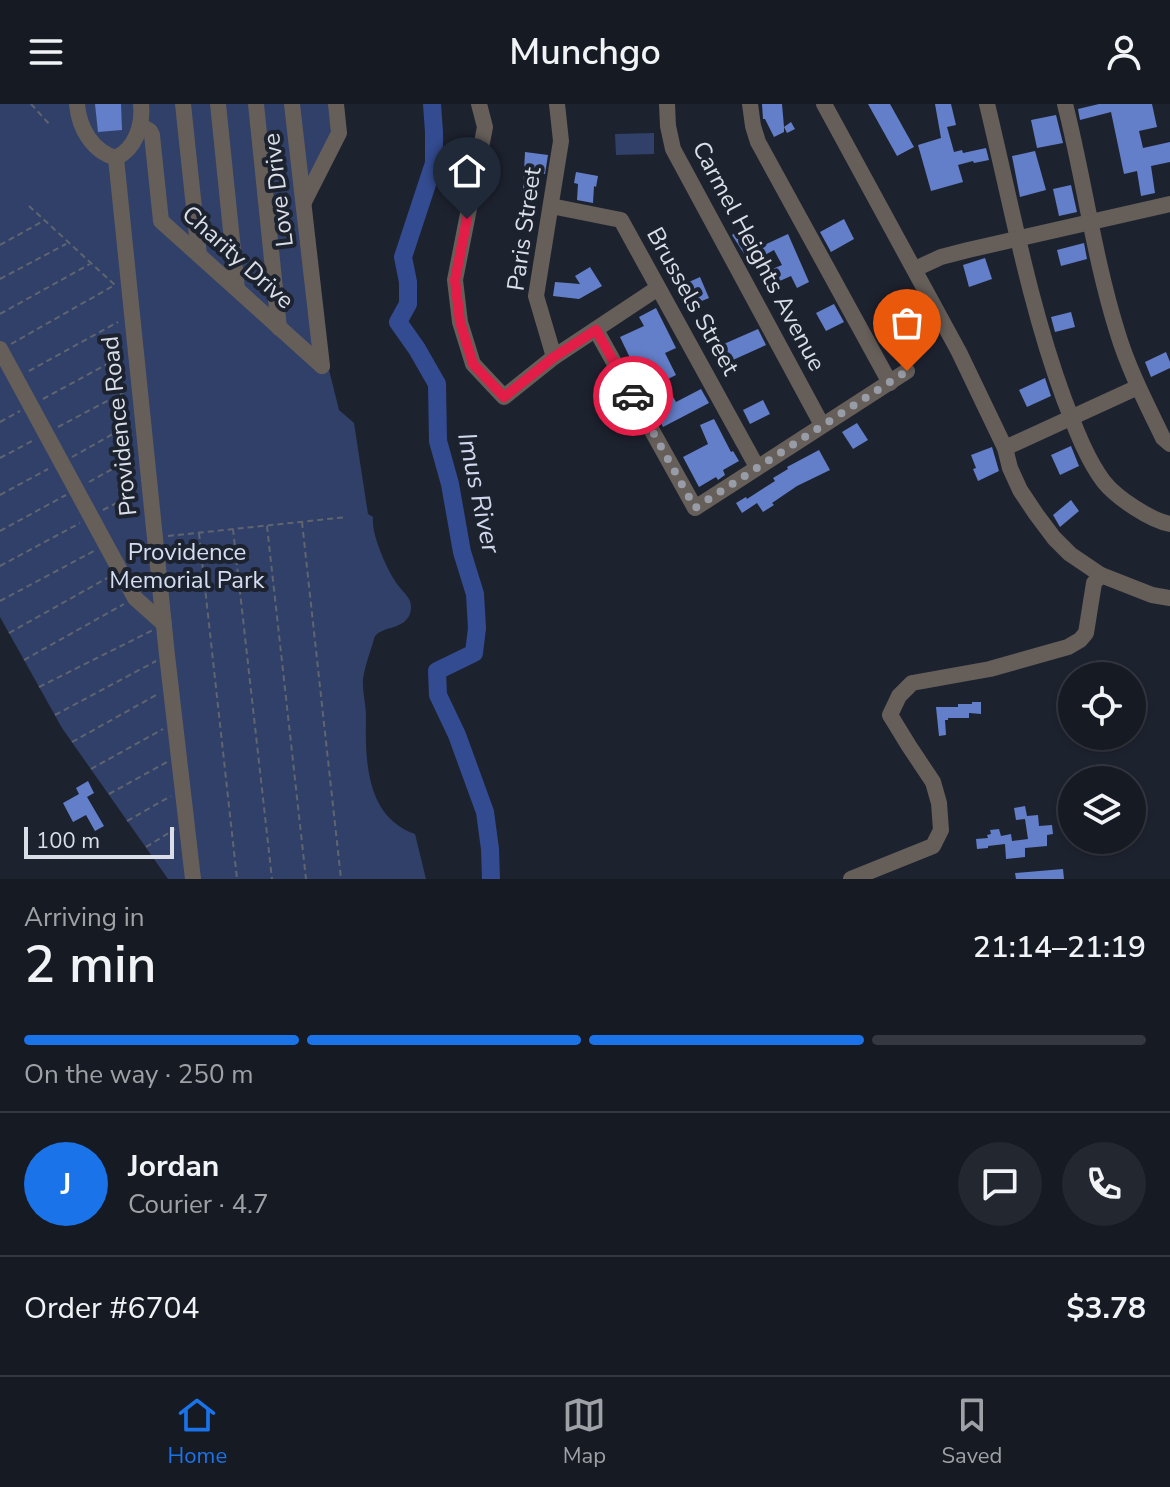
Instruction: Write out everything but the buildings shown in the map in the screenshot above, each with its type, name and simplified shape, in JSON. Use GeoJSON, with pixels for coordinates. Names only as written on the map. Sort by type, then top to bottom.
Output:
{"type":"FeatureCollection","features":[{"type":"Feature","properties":{"kind":"street"},"geometry":{"type":"LineString","coordinates":[[77,104],[80,124],[88,139],[100,152],[116,158],[130,147],[140,125],[141,104]]}},
{"type":"Feature","properties":{"kind":"street"},"geometry":{"type":"LineString","coordinates":[[183,104],[199,255]]}},
{"type":"Feature","properties":{"kind":"street"},"geometry":{"type":"LineString","coordinates":[[218,104],[237,289]]}},
{"type":"Feature","properties":{"kind":"street"},"geometry":{"type":"LineString","coordinates":[[256,104],[279,328]]}},
{"type":"Feature","properties":{"kind":"street","name":"Love Drive"},"geometry":{"type":"LineString","coordinates":[[292,104],[322,366]]}},
{"type":"Feature","properties":{"kind":"street"},"geometry":{"type":"LineString","coordinates":[[304,203],[339,133],[336,104]]}},
{"type":"Feature","properties":{"kind":"street"},"geometry":{"type":"LineString","coordinates":[[479,104],[485,127],[455,280],[460,322],[473,364],[504,397],[554,357],[658,288]]}},
{"type":"Feature","properties":{"kind":"street","name":"Paris Street"},"geometry":{"type":"LineString","coordinates":[[554,357],[536,296],[561,141],[557,104]]}},
{"type":"Feature","properties":{"kind":"street","name":"Carmel Heights Avenue"},"geometry":{"type":"LineString","coordinates":[[667,104],[673,149],[822,425]]}},
{"type":"Feature","properties":{"kind":"street"},"geometry":{"type":"LineString","coordinates":[[750,104],[758,142],[890,383]]}},
{"type":"Feature","properties":{"kind":"street"},"geometry":{"type":"LineString","coordinates":[[824,104],[959,352],[1005,448],[1015,479],[1036,514],[1070,554],[1101,575],[1152,595],[1170,598]]}},
{"type":"Feature","properties":{"kind":"street"},"geometry":{"type":"LineString","coordinates":[[987,104],[1035,309],[1072,418],[1095,468],[1106,484],[1148,516],[1170,524]]}},
{"type":"Feature","properties":{"kind":"street"},"geometry":{"type":"LineString","coordinates":[[1065,104],[1101,272],[1118,335],[1138,387],[1163,438],[1170,444]]}},
{"type":"Feature","properties":{"kind":"street","name":"Charity Drive"},"geometry":{"type":"LineString","coordinates":[[140,125],[152,135],[161,221],[322,366]]}},
{"type":"Feature","properties":{"kind":"street","name":"Providence Road"},"geometry":{"type":"LineString","coordinates":[[116,158],[193,879]]}},
{"type":"Feature","properties":{"kind":"street"},"geometry":{"type":"LineString","coordinates":[[915,269],[941,257],[1170,204]]}},
{"type":"Feature","properties":{"kind":"street","name":"Brussels Street"},"geometry":{"type":"LineString","coordinates":[[551,206],[621,220],[757,467]]}},
{"type":"Feature","properties":{"kind":"street"},"geometry":{"type":"LineString","coordinates":[[596,330],[695,508],[907,371]]}},
{"type":"Feature","properties":{"kind":"street"},"geometry":{"type":"LineString","coordinates":[[0,350],[135,598],[164,624]]}},
{"type":"Feature","properties":{"kind":"street"},"geometry":{"type":"LineString","coordinates":[[1005,448],[1138,387]]}},
{"type":"Feature","properties":{"kind":"street"},"geometry":{"type":"LineString","coordinates":[[851,879],[933,846],[941,830],[939,803],[933,782],[890,715],[899,696],[912,683],[990,669],[1068,647],[1080,640],[1086,633],[1094,583],[1101,575]]}},
{"type":"Feature","properties":{"kind":"path"},"geometry":{"type":"LineString","coordinates":[[31,104],[51,126]]}},
{"type":"Feature","properties":{"kind":"path"},"geometry":{"type":"LineString","coordinates":[[16,378],[131,307],[114,285],[29,206]]}},
{"type":"Feature","properties":{"kind":"path"},"geometry":{"type":"LineString","coordinates":[[0,245],[45,220]]}},
{"type":"Feature","properties":{"kind":"path"},"geometry":{"type":"LineString","coordinates":[[0,279],[68,242]]}},
{"type":"Feature","properties":{"kind":"path"},"geometry":{"type":"LineString","coordinates":[[0,314],[91,264]]}},
{"type":"Feature","properties":{"kind":"path"},"geometry":{"type":"LineString","coordinates":[[0,350],[114,285]]}},
{"type":"Feature","properties":{"kind":"path"},"geometry":{"type":"LineString","coordinates":[[0,422],[136,348]]}},
{"type":"Feature","properties":{"kind":"path"},"geometry":{"type":"LineString","coordinates":[[0,458],[139,384]]}},
{"type":"Feature","properties":{"kind":"path"},"geometry":{"type":"LineString","coordinates":[[0,566],[150,485]]}},
{"type":"Feature","properties":{"kind":"path"},"geometry":{"type":"LineString","coordinates":[[155,537],[347,517]]}},
{"type":"Feature","properties":{"kind":"path"},"geometry":{"type":"LineString","coordinates":[[302,522],[341,879]]}},
{"type":"Feature","properties":{"kind":"path"},"geometry":{"type":"LineString","coordinates":[[267,526],[306,879]]}},
{"type":"Feature","properties":{"kind":"path"},"geometry":{"type":"LineString","coordinates":[[233,529],[272,879]]}},
{"type":"Feature","properties":{"kind":"path"},"geometry":{"type":"LineString","coordinates":[[199,533],[237,879]]}},
{"type":"Feature","properties":{"kind":"path"},"geometry":{"type":"LineString","coordinates":[[0,601],[106,544]]}},
{"type":"Feature","properties":{"kind":"path"},"geometry":{"type":"LineString","coordinates":[[9,633],[121,571]]}},
{"type":"Feature","properties":{"kind":"path"},"geometry":{"type":"LineString","coordinates":[[24,660],[135,598]]}},
{"type":"Feature","properties":{"kind":"path"},"geometry":{"type":"LineString","coordinates":[[39,687],[164,624]]}},
{"type":"Feature","properties":{"kind":"path"},"geometry":{"type":"LineString","coordinates":[[55,715],[167,655]]}},
{"type":"Feature","properties":{"kind":"path"},"geometry":{"type":"LineString","coordinates":[[72,742],[171,686]]}},
{"type":"Feature","properties":{"kind":"path"},"geometry":{"type":"LineString","coordinates":[[91,769],[175,722]]}},
{"type":"Feature","properties":{"kind":"path"},"geometry":{"type":"LineString","coordinates":[[109,794],[178,755]]}},
{"type":"Feature","properties":{"kind":"path"},"geometry":{"type":"LineString","coordinates":[[127,821],[182,790]]}},
{"type":"Feature","properties":{"kind":"path"},"geometry":{"type":"LineString","coordinates":[[146,847],[186,822]]}},
{"type":"Feature","properties":{"kind":"green space","name":"Providence Memorial Park"},"geometry":{"type":"Polygon","coordinates":[[[0,104],[341,104],[311,204],[326,358],[339,410],[354,423],[368,514],[373,517],[377,541],[391,575],[409,598],[411,606],[404,622],[375,636],[365,668],[366,751],[378,801],[399,826],[415,834],[426,879],[168,879],[62,728],[0,617],[0,104]]]}},
{"type":"Feature","properties":{"kind":"green space"},"geometry":{"type":"Polygon","coordinates":[[[654,133],[654,154],[616,155],[615,134],[654,133]]]}},
{"type":"Feature","properties":{"kind":"waterway","name":"Imus River"},"geometry":{"type":"LineString","coordinates":[[432,104],[434,163],[403,257],[408,304],[398,322],[437,384],[438,441],[450,484],[462,552],[475,594],[477,628],[474,653],[437,671],[438,695],[457,735],[485,812],[491,879]]}},
{"type":"Feature","properties":{"kind":"way so far"},"geometry":{"type":"LineString","coordinates":[[633,396],[695,508],[907,371]]}},
{"type":"Feature","properties":{"kind":"route"},"geometry":{"type":"LineString","coordinates":[[467,219],[455,280],[460,322],[473,364],[504,397],[554,357],[596,330],[633,396]]}}]}
